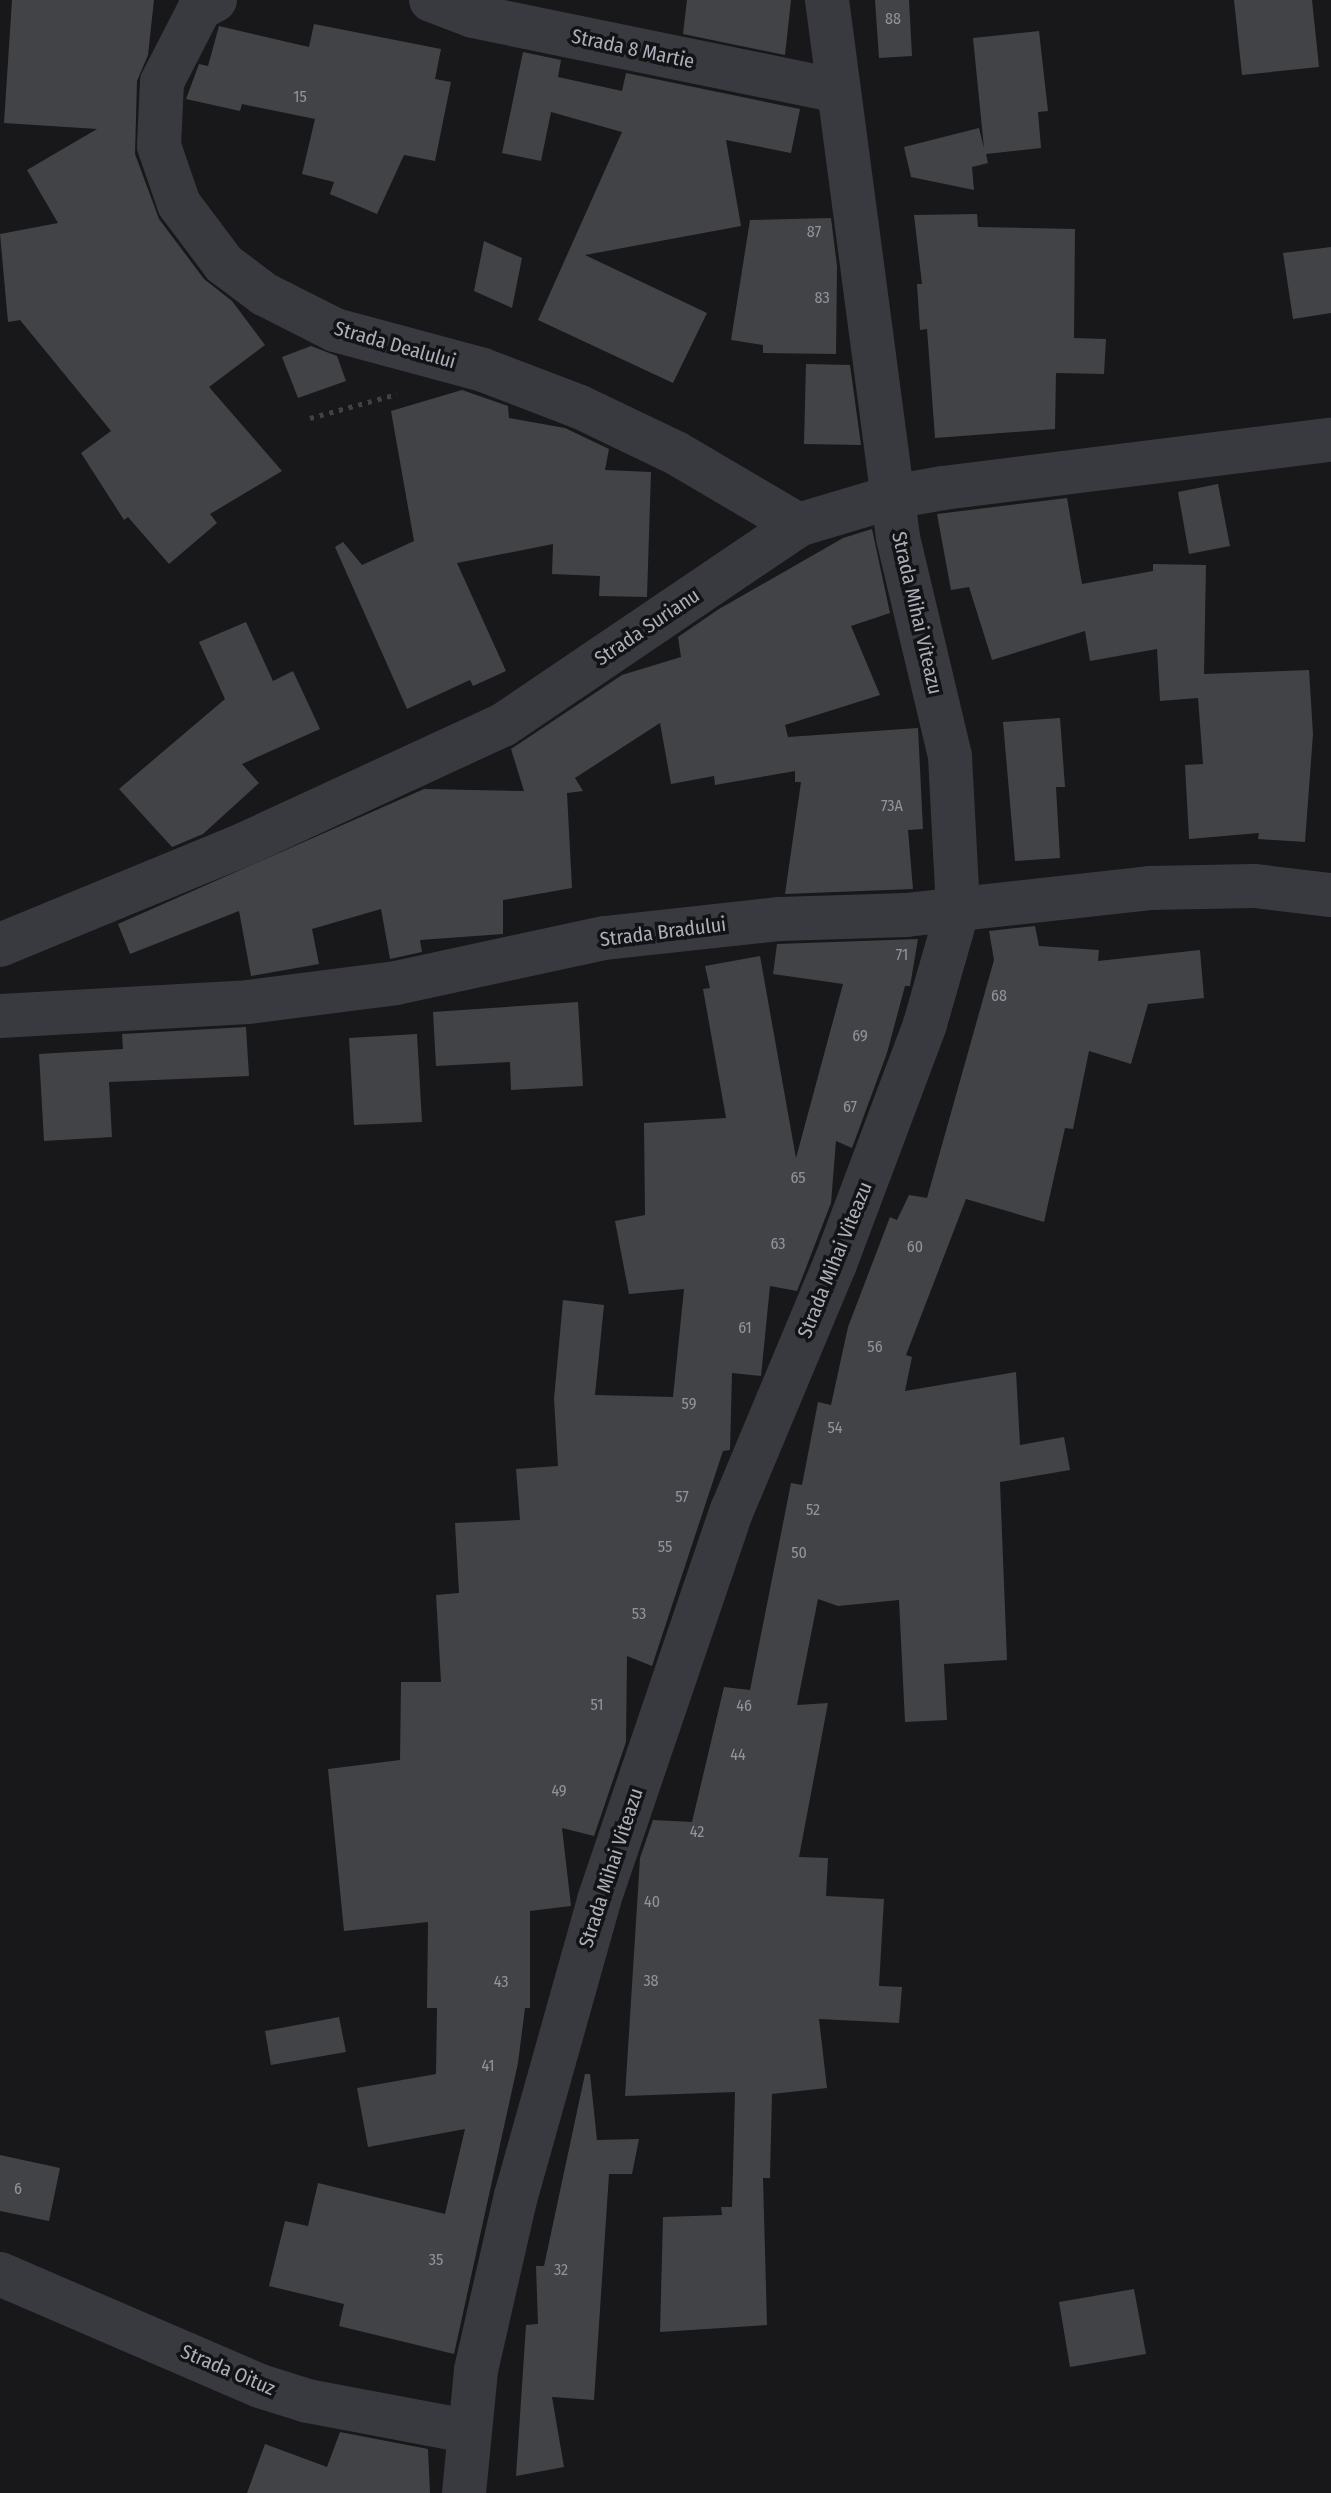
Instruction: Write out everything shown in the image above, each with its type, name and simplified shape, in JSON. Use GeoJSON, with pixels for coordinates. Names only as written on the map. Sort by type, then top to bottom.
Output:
{"type":"FeatureCollection","features":[{"type":"Feature","properties":{"kind":"street","name":"Strada Dealului"},"geometry":{"type":"LineString","coordinates":[[215,0],[200,8],[162,82],[159,146],[179,204],[224,264],[264,294],[335,330],[483,370],[580,407],[676,453],[798,525]]}},
{"type":"Feature","properties":{"kind":"street","name":"Strada 8 Martie"},"geometry":{"type":"LineString","coordinates":[[431,0],[473,16],[838,91]]}},
{"type":"Feature","properties":{"kind":"street","name":"Strada Mihai Viteazu"},"geometry":{"type":"LineString","coordinates":[[464,2493],[467,2431],[516,2196],[599,1900],[732,1510],[835,1264],[925,1024],[958,909],[950,756],[892,497],[827,0]]}},
{"type":"Feature","properties":{"kind":"street","name":"Strada Surianu"},"geometry":{"type":"LineString","coordinates":[[0,945],[245,844],[503,725],[798,525],[892,497],[1331,440]]}},
{"type":"Feature","properties":{"kind":"street","name":"Strada Bradului"},"geometry":{"type":"LineString","coordinates":[[0,1016],[248,1002],[396,983],[605,938],[780,919],[958,909],[1150,888],[1255,886],[1331,895]]}},
{"type":"Feature","properties":{"kind":"street","name":"Strada Oituz"},"geometry":{"type":"LineString","coordinates":[[0,2274],[260,2386],[308,2401],[467,2431]]}},
{"type":"Feature","properties":{"kind":"building"},"geometry":{"type":"Polygon","coordinates":[[[12,0],[154,0],[148,55],[137,81],[135,154],[159,219],[204,279],[232,301],[265,345],[209,387],[282,471],[210,514],[217,523],[169,564],[128,517],[124,520],[81,453],[111,431],[20,320],[8,322],[0,234],[58,223],[27,170],[97,129],[4,123],[12,0]]]}},
{"type":"Feature","properties":{"kind":"building"},"geometry":{"type":"Polygon","coordinates":[[[687,0],[791,0],[785,55],[683,34],[687,0]]]}},
{"type":"Feature","properties":{"kind":"building"},"geometry":{"type":"Polygon","coordinates":[[[875,0],[909,0],[912,56],[879,58],[875,0]]]}},
{"type":"Feature","properties":{"kind":"building"},"geometry":{"type":"Polygon","coordinates":[[[1234,0],[1312,0],[1319,67],[1242,75],[1234,0]]]}},
{"type":"Feature","properties":{"kind":"building"},"geometry":{"type":"Polygon","coordinates":[[[314,24],[441,49],[435,79],[451,82],[435,161],[404,155],[377,214],[330,194],[334,182],[302,174],[315,119],[242,104],[240,111],[186,99],[199,64],[208,66],[219,26],[309,47],[314,24]]]}},
{"type":"Feature","properties":{"kind":"building"},"geometry":{"type":"Polygon","coordinates":[[[1039,31],[1048,111],[1038,112],[1041,148],[986,154],[988,163],[972,167],[974,190],[911,177],[904,147],[979,128],[984,148],[973,38],[1039,31]]]}},
{"type":"Feature","properties":{"kind":"building"},"geometry":{"type":"Polygon","coordinates":[[[523,52],[561,60],[558,77],[622,91],[626,73],[800,109],[791,153],[726,140],[741,226],[585,255],[707,313],[673,383],[538,320],[622,132],[551,112],[541,161],[502,153],[523,52]]]}},
{"type":"Feature","properties":{"kind":"building"},"geometry":{"type":"Polygon","coordinates":[[[977,214],[978,227],[1075,229],[1074,338],[1106,339],[1104,374],[1056,373],[1055,429],[935,438],[927,329],[920,330],[917,284],[922,284],[914,215],[977,214]]]}},
{"type":"Feature","properties":{"kind":"building"},"geometry":{"type":"Polygon","coordinates":[[[831,218],[837,266],[836,354],[763,353],[763,345],[731,340],[750,220],[831,218]]]}},
{"type":"Feature","properties":{"kind":"building"},"geometry":{"type":"Polygon","coordinates":[[[484,241],[522,258],[512,308],[474,291],[484,241]]]}},
{"type":"Feature","properties":{"kind":"building"},"geometry":{"type":"Polygon","coordinates":[[[1331,247],[1331,313],[1293,319],[1283,253],[1331,247]]]}},
{"type":"Feature","properties":{"kind":"building"},"geometry":{"type":"Polygon","coordinates":[[[311,346],[337,356],[346,381],[298,398],[282,357],[311,346]]]}},
{"type":"Feature","properties":{"kind":"building"},"geometry":{"type":"Polygon","coordinates":[[[806,364],[850,365],[861,445],[804,444],[806,364]]]}},
{"type":"Feature","properties":{"kind":"building"},"geometry":{"type":"Polygon","coordinates":[[[462,390],[508,406],[509,418],[565,428],[609,449],[605,470],[651,472],[647,597],[599,596],[600,576],[552,574],[553,544],[457,563],[506,671],[473,686],[470,680],[407,709],[335,547],[343,542],[362,565],[414,541],[391,411],[462,390]]]}},
{"type":"Feature","properties":{"kind":"building"},"geometry":{"type":"Polygon","coordinates":[[[1218,484],[1230,546],[1189,554],[1178,492],[1218,484]]]}},
{"type":"Feature","properties":{"kind":"building"},"geometry":{"type":"Polygon","coordinates":[[[1067,498],[1082,584],[1153,571],[1153,564],[1206,565],[1204,674],[1309,670],[1313,734],[1305,842],[1258,839],[1259,833],[1189,839],[1185,765],[1203,764],[1198,698],[1160,701],[1157,649],[1090,661],[1085,631],[992,660],[969,587],[951,590],[937,514],[1067,498]]]}},
{"type":"Feature","properties":{"kind":"building"},"geometry":{"type":"Polygon","coordinates":[[[872,529],[890,613],[851,626],[880,695],[785,725],[788,737],[918,728],[923,829],[908,830],[913,889],[785,894],[801,782],[795,782],[795,771],[715,785],[714,776],[671,784],[660,723],[575,778],[583,791],[567,793],[572,888],[503,900],[503,934],[420,940],[422,952],[390,959],[381,909],[312,929],[319,964],[251,976],[239,911],[130,954],[118,924],[424,789],[524,791],[511,749],[622,675],[681,657],[678,637],[719,609],[843,538],[872,529]]]}},
{"type":"Feature","properties":{"kind":"building"},"geometry":{"type":"Polygon","coordinates":[[[246,622],[273,681],[293,671],[320,729],[242,764],[259,783],[203,834],[172,847],[119,789],[225,699],[199,642],[246,622]]]}},
{"type":"Feature","properties":{"kind":"building"},"geometry":{"type":"Polygon","coordinates":[[[1060,718],[1065,787],[1056,787],[1060,858],[1015,861],[1003,722],[1060,718]]]}},
{"type":"Feature","properties":{"kind":"building"},"geometry":{"type":"Polygon","coordinates":[[[1035,926],[1039,946],[1099,950],[1098,961],[1200,950],[1204,998],[1148,1004],[1131,1064],[1089,1051],[1073,1129],[1065,1128],[1044,1222],[966,1199],[906,1355],[912,1357],[905,1391],[1016,1372],[1020,1445],[1064,1437],[1070,1470],[1000,1482],[1007,1660],[944,1664],[947,1720],[905,1722],[899,1600],[838,1606],[818,1599],[797,1705],[828,1703],[799,1857],[828,1858],[826,1896],[884,1899],[879,1986],[902,1987],[899,2023],[819,2019],[827,2088],[772,2094],[770,2178],[763,2178],[767,2325],[660,2332],[663,2217],[722,2215],[721,2207],[732,2207],[735,2092],[625,2096],[640,1858],[653,1820],[692,1822],[724,1687],[750,1690],[791,1483],[802,1485],[818,1402],[831,1405],[848,1327],[890,1217],[897,1220],[909,1195],[927,1198],[994,960],[989,931],[1035,926]]]}},
{"type":"Feature","properties":{"kind":"building"},"geometry":{"type":"Polygon","coordinates":[[[918,939],[910,986],[905,986],[887,1053],[852,1148],[836,1141],[831,1203],[797,1291],[770,1286],[761,1376],[732,1373],[730,1450],[723,1451],[652,1666],[627,1656],[626,1742],[594,1836],[562,1828],[571,1906],[530,1911],[530,2008],[525,2008],[518,2063],[454,2354],[339,2326],[344,2304],[269,2286],[285,2221],[308,2226],[318,2183],[445,2214],[465,2129],[368,2147],[357,2088],[436,2074],[437,2008],[427,2008],[428,1922],[344,1931],[328,1769],[400,1760],[401,1682],[441,1682],[436,1595],[459,1593],[455,1523],[520,1520],[516,1469],[558,1466],[554,1399],[563,1300],[604,1305],[595,1395],[673,1397],[684,1289],[629,1294],[615,1221],[645,1215],[644,1123],[726,1118],[703,989],[710,988],[705,966],[760,956],[796,1158],[843,984],[773,974],[777,944],[918,939]]]}},
{"type":"Feature","properties":{"kind":"building"},"geometry":{"type":"Polygon","coordinates":[[[578,1002],[583,1086],[511,1090],[510,1062],[436,1066],[433,1012],[578,1002]]]}},
{"type":"Feature","properties":{"kind":"building"},"geometry":{"type":"Polygon","coordinates":[[[246,1027],[249,1076],[109,1082],[112,1137],[44,1141],[39,1054],[123,1049],[122,1034],[246,1027]]]}},
{"type":"Feature","properties":{"kind":"building"},"geometry":{"type":"Polygon","coordinates":[[[417,1034],[422,1122],[354,1125],[349,1038],[417,1034]]]}},
{"type":"Feature","properties":{"kind":"building"},"geometry":{"type":"Polygon","coordinates":[[[339,2017],[346,2052],[271,2065],[265,2031],[339,2017]]]}},
{"type":"Feature","properties":{"kind":"building"},"geometry":{"type":"Polygon","coordinates":[[[585,2074],[590,2074],[597,2140],[639,2139],[632,2174],[609,2174],[594,2400],[552,2397],[564,2467],[516,2476],[526,2325],[538,2324],[536,2266],[544,2266],[585,2074]]]}},
{"type":"Feature","properties":{"kind":"building"},"geometry":{"type":"Polygon","coordinates":[[[0,2155],[60,2168],[49,2221],[0,2211],[0,2155]]]}},
{"type":"Feature","properties":{"kind":"building"},"geometry":{"type":"Polygon","coordinates":[[[1134,2289],[1146,2354],[1070,2367],[1059,2302],[1134,2289]]]}},
{"type":"Feature","properties":{"kind":"building"},"geometry":{"type":"Polygon","coordinates":[[[340,2432],[428,2449],[430,2493],[247,2493],[265,2444],[327,2467],[340,2432]]]}}]}
